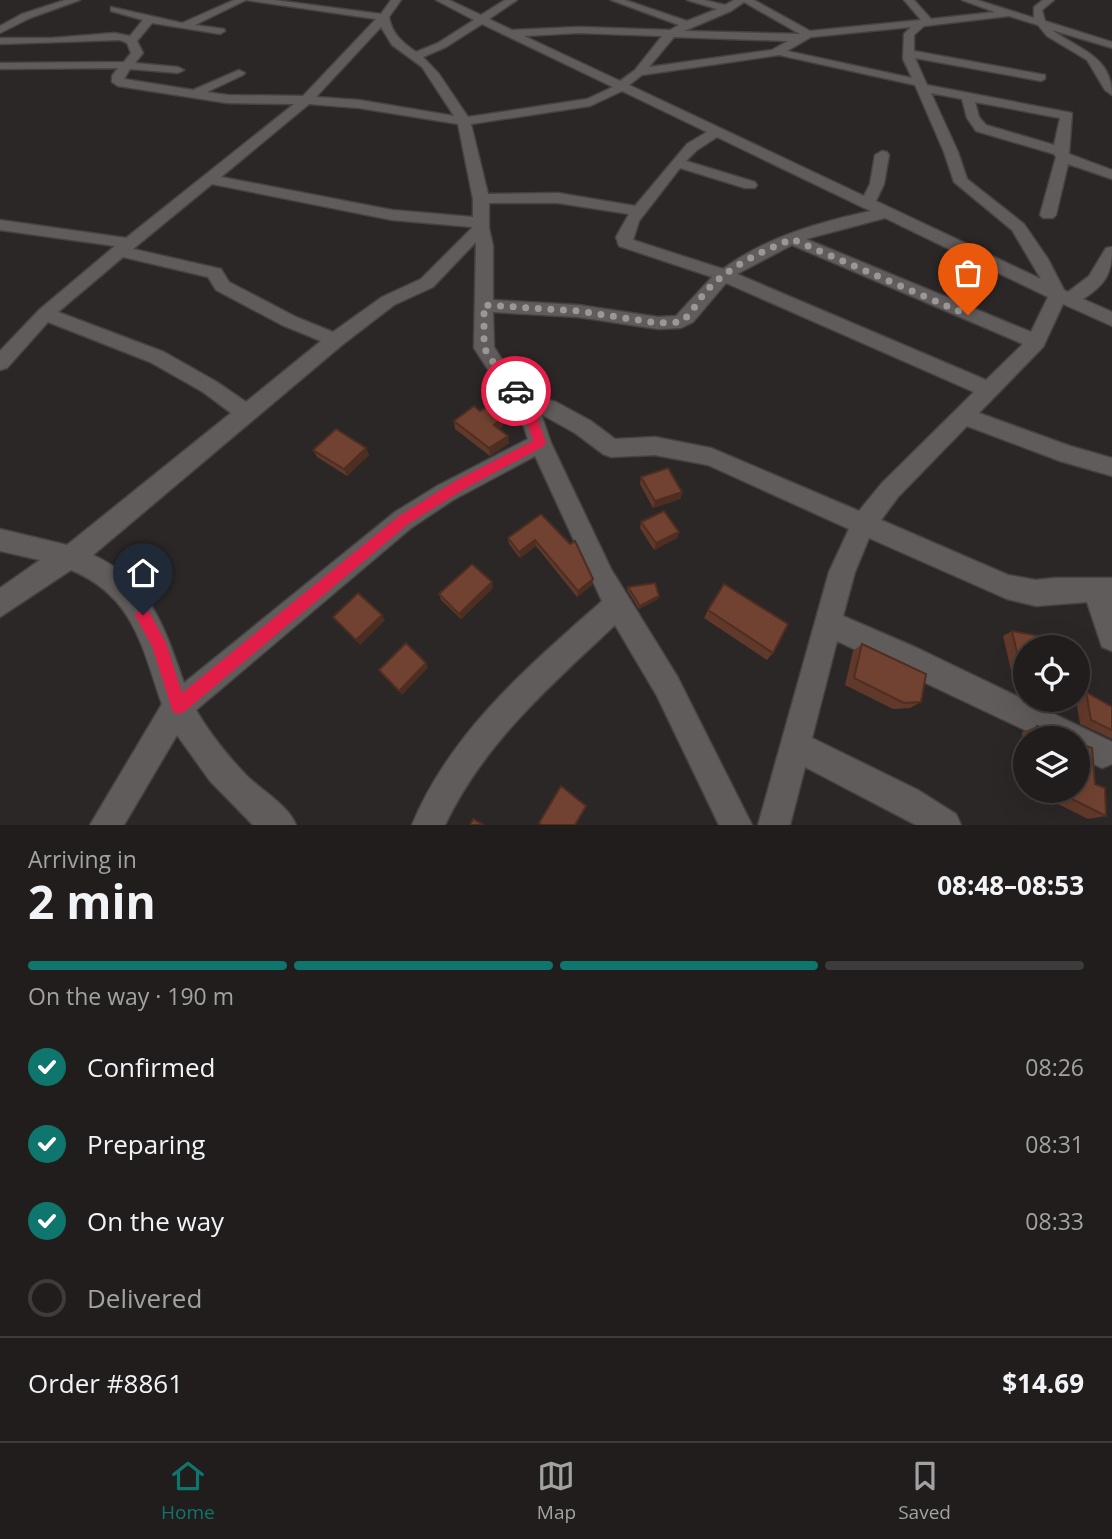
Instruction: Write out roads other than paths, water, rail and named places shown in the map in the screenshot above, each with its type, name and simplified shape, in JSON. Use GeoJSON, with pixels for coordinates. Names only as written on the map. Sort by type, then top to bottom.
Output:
{"type":"FeatureCollection","features":[{"type":"Feature","properties":{"kind":"street"},"geometry":{"type":"LineString","coordinates":[[132,0],[114,9],[149,20],[220,31]]}},
{"type":"Feature","properties":{"kind":"street"},"geometry":{"type":"LineString","coordinates":[[186,25],[242,0]]}},
{"type":"Feature","properties":{"kind":"street"},"geometry":{"type":"LineString","coordinates":[[251,0],[390,9]]}},
{"type":"Feature","properties":{"kind":"street"},"geometry":{"type":"LineString","coordinates":[[442,0],[1112,320]]}},
{"type":"Feature","properties":{"kind":"street"},"geometry":{"type":"LineString","coordinates":[[416,56],[442,45],[512,0]]}},
{"type":"Feature","properties":{"kind":"street"},"geometry":{"type":"LineString","coordinates":[[616,0],[688,25]]}},
{"type":"Feature","properties":{"kind":"street"},"geometry":{"type":"LineString","coordinates":[[639,10],[649,0]]}},
{"type":"Feature","properties":{"kind":"street"},"geometry":{"type":"LineString","coordinates":[[692,0],[728,9]]}},
{"type":"Feature","properties":{"kind":"street"},"geometry":{"type":"LineString","coordinates":[[0,41],[124,37],[132,41],[137,53],[118,76],[118,82],[227,99],[359,104],[464,121],[590,102],[622,86],[639,72],[669,35],[728,9],[741,0]]}},
{"type":"Feature","properties":{"kind":"street"},"geometry":{"type":"LineString","coordinates":[[747,0],[804,36]]}},
{"type":"Feature","properties":{"kind":"street"},"geometry":{"type":"LineString","coordinates":[[908,0],[925,23]]}},
{"type":"Feature","properties":{"kind":"street"},"geometry":{"type":"LineString","coordinates":[[967,0],[1112,45]]}},
{"type":"Feature","properties":{"kind":"street"},"geometry":{"type":"LineString","coordinates":[[0,30],[26,16],[67,1]]}},
{"type":"Feature","properties":{"kind":"street"},"geometry":{"type":"LineString","coordinates":[[1041,2],[1037,9],[1038,20],[1050,35],[1092,59],[1112,91]]}},
{"type":"Feature","properties":{"kind":"street"},"geometry":{"type":"LineString","coordinates":[[390,9],[391,37],[416,56],[435,76],[464,121],[481,199],[485,246],[484,348],[505,380],[526,402],[540,443],[617,605],[640,638],[667,686],[736,825]]}},
{"type":"Feature","properties":{"kind":"street"},"geometry":{"type":"LineString","coordinates":[[0,363],[46,314],[123,247],[306,100],[390,9]]}},
{"type":"Feature","properties":{"kind":"street"},"geometry":{"type":"LineString","coordinates":[[510,33],[579,30],[669,35],[804,36],[853,28],[1012,13]]}},
{"type":"Feature","properties":{"kind":"street"},"geometry":{"type":"LineString","coordinates":[[132,41],[149,20]]}},
{"type":"Feature","properties":{"kind":"street"},"geometry":{"type":"LineString","coordinates":[[925,23],[909,34],[908,53],[951,152],[961,182],[1018,227],[1063,297]]}},
{"type":"Feature","properties":{"kind":"street"},"geometry":{"type":"LineString","coordinates":[[778,52],[804,36]]}},
{"type":"Feature","properties":{"kind":"street"},"geometry":{"type":"LineString","coordinates":[[639,72],[778,52],[1065,115],[1068,117],[1062,154],[1048,215]]}},
{"type":"Feature","properties":{"kind":"street"},"geometry":{"type":"LineString","coordinates":[[908,53],[1041,77]]}},
{"type":"Feature","properties":{"kind":"street"},"geometry":{"type":"LineString","coordinates":[[0,66],[129,64],[178,70]]}},
{"type":"Feature","properties":{"kind":"street"},"geometry":{"type":"LineString","coordinates":[[194,94],[239,73]]}},
{"type":"Feature","properties":{"kind":"street"},"geometry":{"type":"LineString","coordinates":[[967,95],[973,118],[981,128],[1062,154],[1112,175]]}},
{"type":"Feature","properties":{"kind":"street"},"geometry":{"type":"LineString","coordinates":[[717,131],[691,147],[677,163],[639,211],[626,231],[625,243],[724,275],[988,389]]}},
{"type":"Feature","properties":{"kind":"street"},"geometry":{"type":"LineString","coordinates":[[867,204],[877,184],[882,155]]}},
{"type":"Feature","properties":{"kind":"street"},"geometry":{"type":"LineString","coordinates":[[677,163],[750,185]]}},
{"type":"Feature","properties":{"kind":"street"},"geometry":{"type":"LineString","coordinates":[[211,179],[392,215],[482,225]]}},
{"type":"Feature","properties":{"kind":"street"},"geometry":{"type":"LineString","coordinates":[[481,199],[558,198],[639,211]]}},
{"type":"Feature","properties":{"kind":"street"},"geometry":{"type":"LineString","coordinates":[[484,305],[578,311],[672,324],[687,318],[708,289],[748,259],[792,239],[844,222],[886,213]]}},
{"type":"Feature","properties":{"kind":"street"},"geometry":{"type":"LineString","coordinates":[[0,225],[123,247],[215,273],[222,286],[289,321],[335,340]]}},
{"type":"Feature","properties":{"kind":"street"},"geometry":{"type":"LineString","coordinates":[[0,604],[51,567],[70,558],[335,340],[388,301],[427,283],[482,225]]}},
{"type":"Feature","properties":{"kind":"street"},"geometry":{"type":"LineString","coordinates":[[792,239],[1036,342]]}},
{"type":"Feature","properties":{"kind":"street"},"geometry":{"type":"LineString","coordinates":[[774,825],[842,572],[862,526],[890,490],[1036,342],[1063,297],[1091,287],[1099,279],[1112,252]]}},
{"type":"Feature","properties":{"kind":"street"},"geometry":{"type":"LineString","coordinates":[[46,314],[157,357],[210,387],[248,414]]}},
{"type":"Feature","properties":{"kind":"street"},"geometry":{"type":"LineString","coordinates":[[526,402],[549,408],[583,427],[611,448],[656,446],[711,457],[862,526],[1007,587],[1036,593],[1054,590],[1104,590],[1112,637]]}},
{"type":"Feature","properties":{"kind":"street"},"geometry":{"type":"LineString","coordinates":[[964,416],[1068,455],[1112,467]]}},
{"type":"Feature","properties":{"kind":"street"},"geometry":{"type":"LineString","coordinates":[[106,825],[178,706],[403,520],[456,487],[540,443]]}},
{"type":"Feature","properties":{"kind":"street"},"geometry":{"type":"LineString","coordinates":[[0,540],[35,546],[70,558],[112,579],[127,592],[158,643],[178,706],[223,774],[280,825]]}},
{"type":"Feature","properties":{"kind":"street"},"geometry":{"type":"LineString","coordinates":[[428,825],[446,788],[467,756],[499,718],[617,605]]}},
{"type":"Feature","properties":{"kind":"street"},"geometry":{"type":"LineString","coordinates":[[828,623],[1048,726]]}},
{"type":"Feature","properties":{"kind":"street"},"geometry":{"type":"LineString","coordinates":[[795,746],[907,801],[945,825]]}}]}
